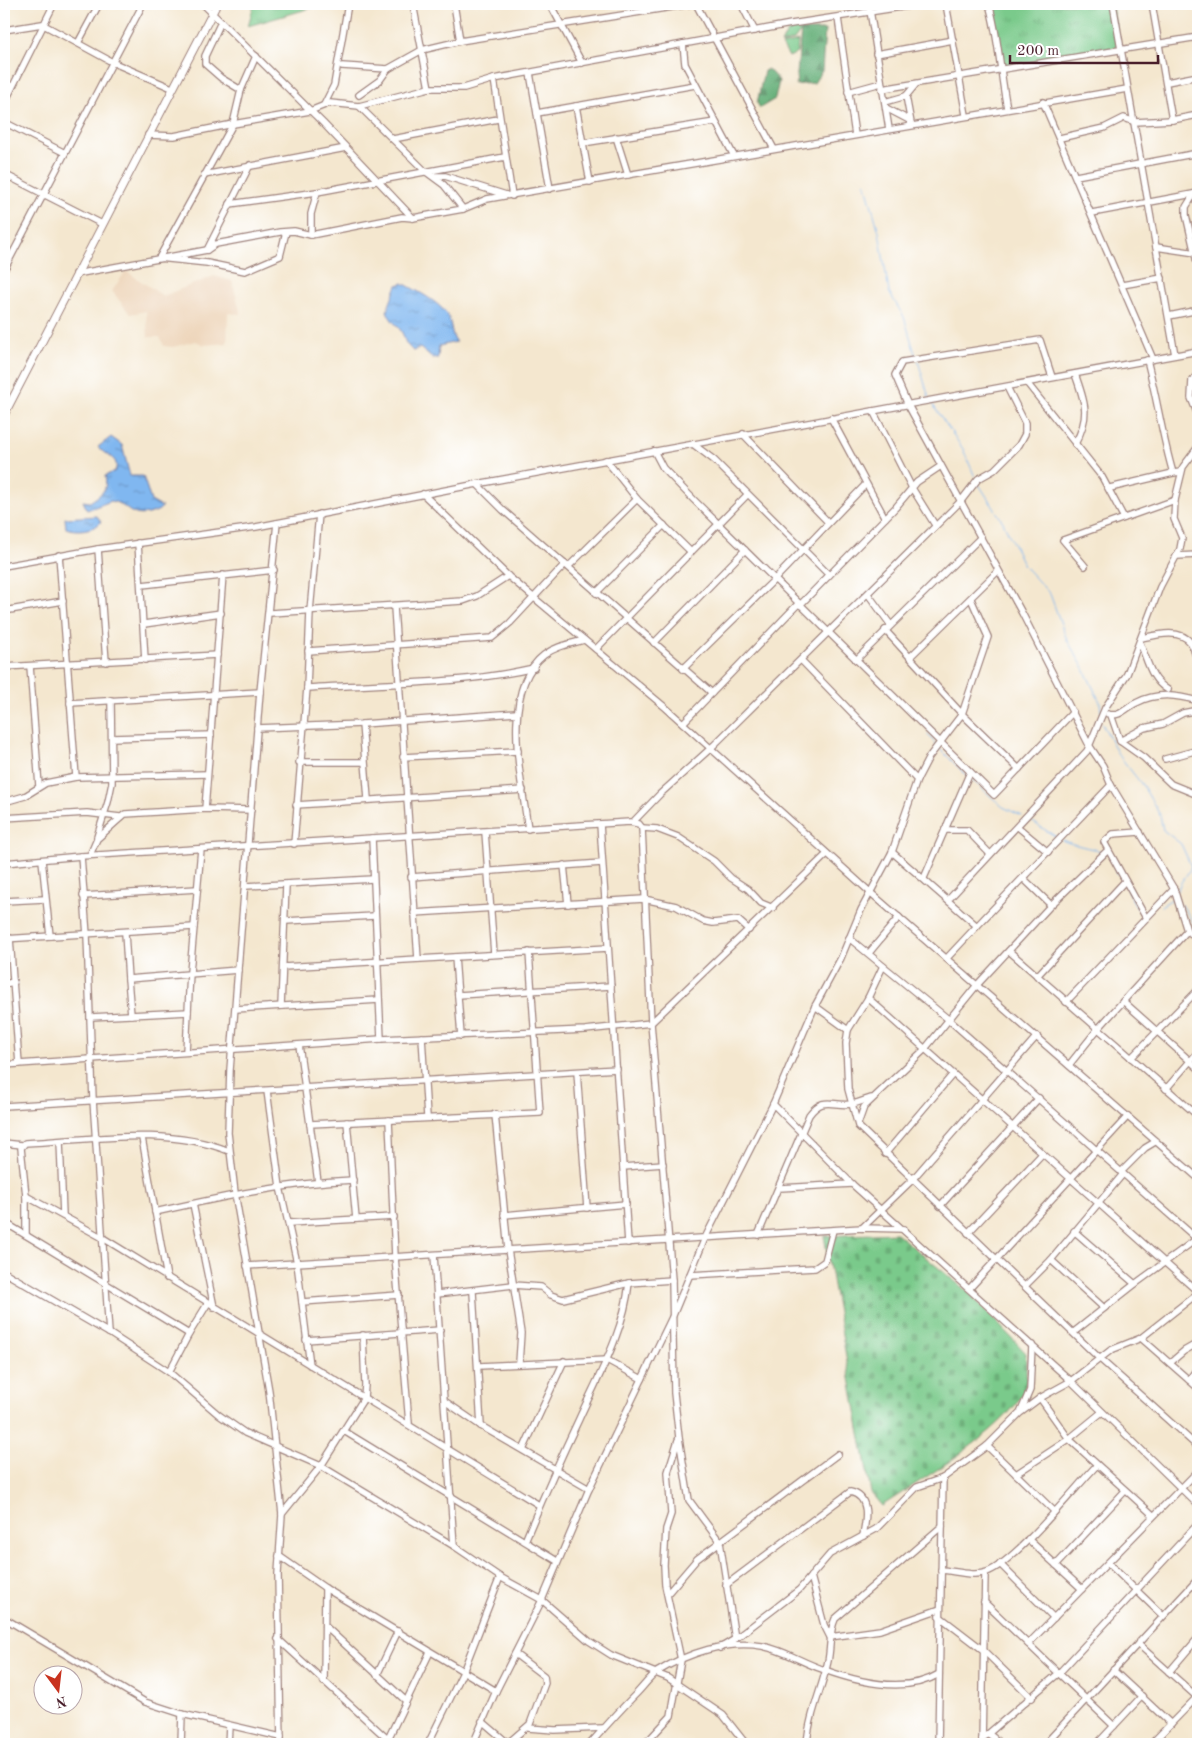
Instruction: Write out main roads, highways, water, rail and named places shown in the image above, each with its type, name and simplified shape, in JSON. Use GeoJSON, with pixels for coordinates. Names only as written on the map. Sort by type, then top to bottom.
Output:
{"type":"FeatureCollection","features":[{"type":"Feature","properties":{"kind":"water"},"geometry":{"type":"Polygon","coordinates":[[[403,283],[434,301],[448,316],[456,342],[439,346],[438,358],[432,358],[420,348],[413,351],[407,345],[401,331],[387,311],[397,285],[403,283]]]}},
{"type":"Feature","properties":{"kind":"water"},"geometry":{"type":"Polygon","coordinates":[[[111,437],[122,445],[130,476],[143,476],[151,501],[162,507],[159,510],[144,515],[138,514],[111,501],[87,510],[83,501],[90,502],[100,494],[104,489],[105,476],[115,471],[116,463],[114,460],[98,447],[111,437]]]}},
{"type":"Feature","properties":{"kind":"water"},"geometry":{"type":"Polygon","coordinates":[[[97,516],[101,522],[94,527],[79,530],[66,528],[65,518],[97,516]]]}},
{"type":"Feature","properties":{"kind":"water"},"geometry":{"type":"Polygon","coordinates":[[[864,1741],[869,1744],[827,1744],[826,1742],[864,1741]]]}},
{"type":"Feature","properties":{"kind":"waterway"},"geometry":{"type":"LineString","coordinates":[[865,182],[879,232],[889,292],[904,317],[916,357]]}},
{"type":"Feature","properties":{"kind":"waterway"},"geometry":{"type":"LineString","coordinates":[[918,361],[929,398]]}},
{"type":"Feature","properties":{"kind":"waterway"},"geometry":{"type":"LineString","coordinates":[[931,402],[963,449],[975,477]]}},
{"type":"Feature","properties":{"kind":"waterway"},"geometry":{"type":"LineString","coordinates":[[978,483],[1003,522],[1024,566],[1050,594],[1067,640],[1100,702],[1101,712]]}},
{"type":"Feature","properties":{"kind":"waterway"},"geometry":{"type":"LineString","coordinates":[[1102,723],[1118,754],[1143,786],[1160,815],[1163,830],[1181,844],[1191,866],[1180,883],[1178,890]]}},
{"type":"Feature","properties":{"kind":"waterway"},"geometry":{"type":"LineString","coordinates":[[928,734],[936,745]]}},
{"type":"Feature","properties":{"kind":"waterway"},"geometry":{"type":"LineString","coordinates":[[939,748],[966,775]]}},
{"type":"Feature","properties":{"kind":"waterway"},"geometry":{"type":"LineString","coordinates":[[969,777],[1003,807],[1022,816]]}},
{"type":"Feature","properties":{"kind":"waterway"},"geometry":{"type":"LineString","coordinates":[[1028,819],[1058,838]]}},
{"type":"Feature","properties":{"kind":"waterway"},"geometry":{"type":"LineString","coordinates":[[1062,840],[1103,852]]}},
{"type":"Feature","properties":{"kind":"waterway"},"geometry":{"type":"LineString","coordinates":[[1114,866],[1118,874]]}},
{"type":"Feature","properties":{"kind":"waterway"},"geometry":{"type":"LineString","coordinates":[[1127,890],[1137,908]]}},
{"type":"Feature","properties":{"kind":"waterway"},"geometry":{"type":"LineString","coordinates":[[1161,906],[1172,899],[1175,900]]}},
{"type":"Feature","properties":{"kind":"waterway"},"geometry":{"type":"LineString","coordinates":[[1182,905],[1198,930]]}}]}
